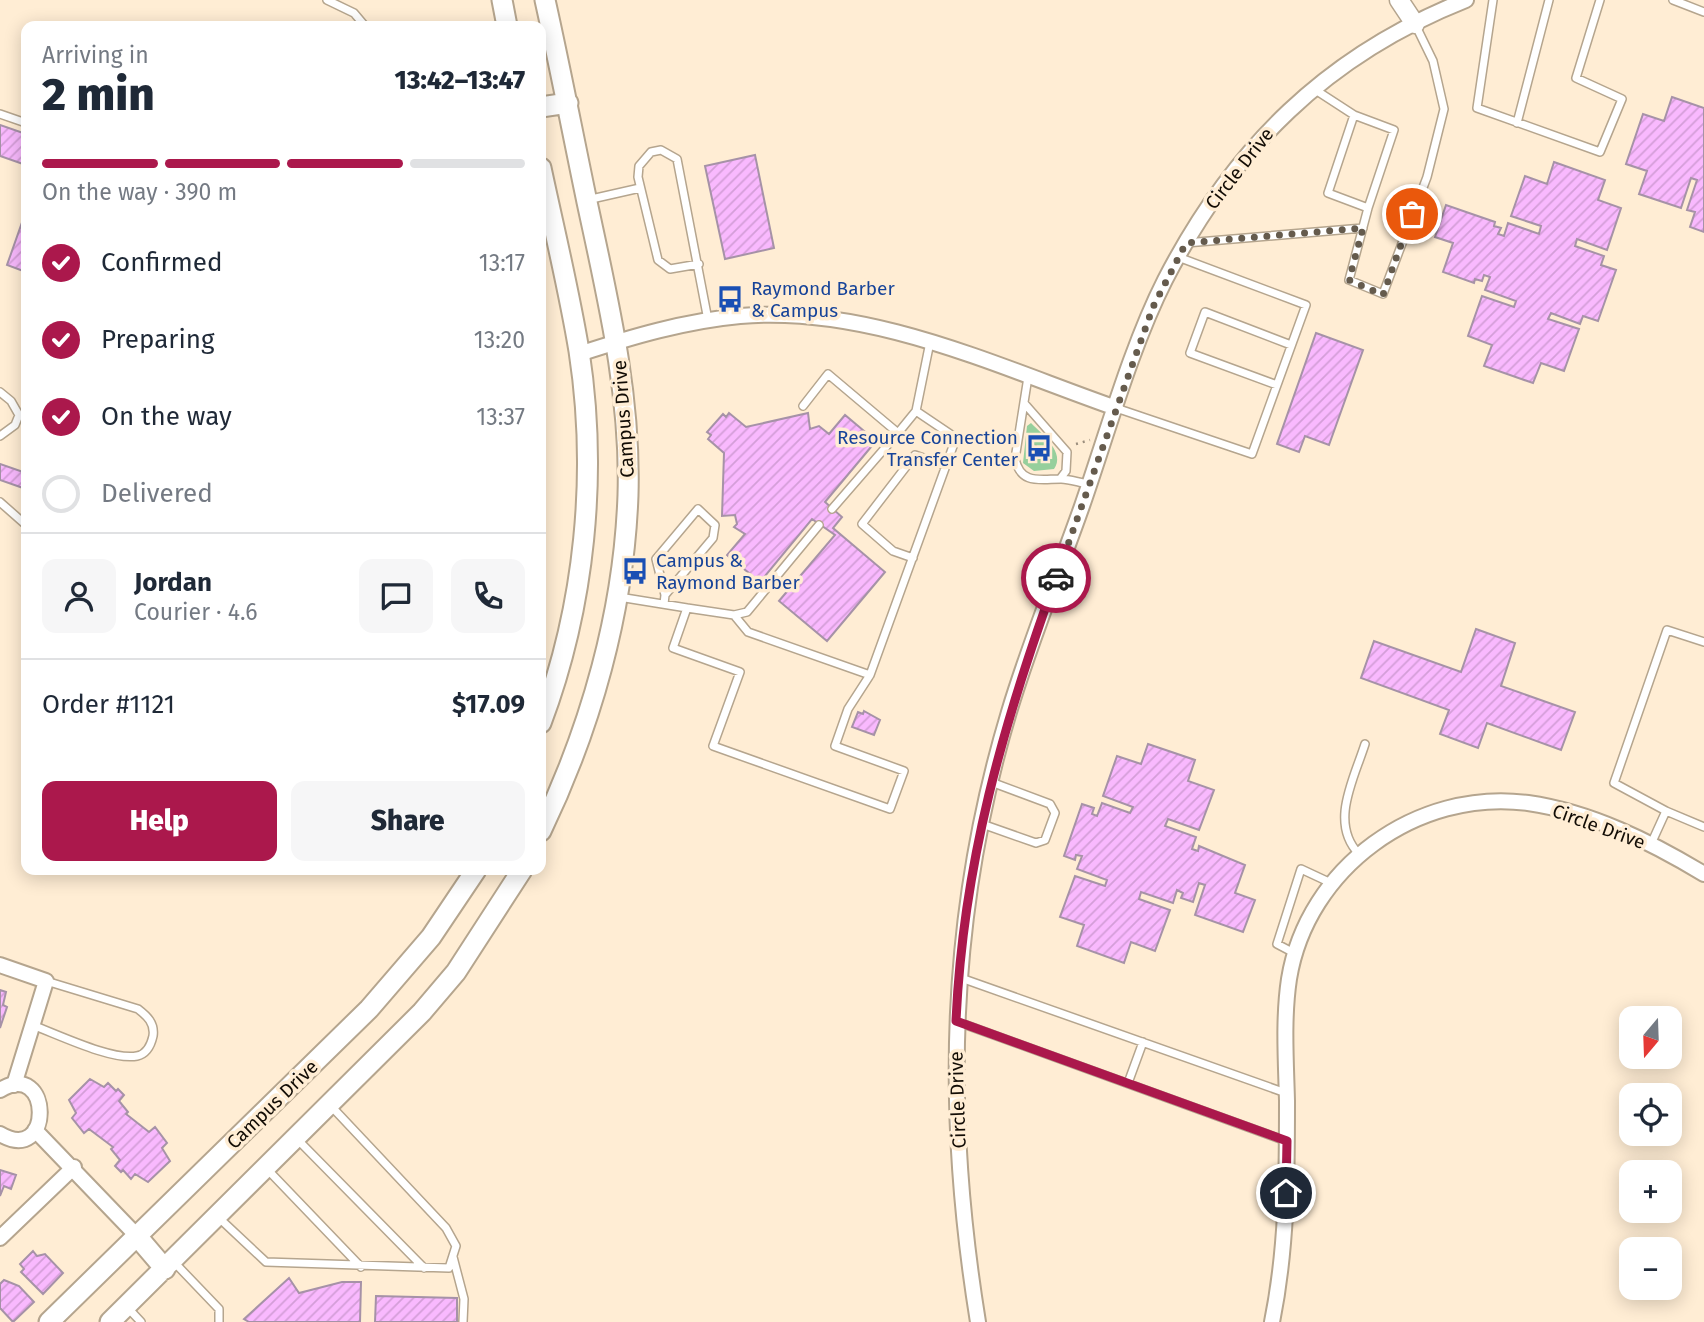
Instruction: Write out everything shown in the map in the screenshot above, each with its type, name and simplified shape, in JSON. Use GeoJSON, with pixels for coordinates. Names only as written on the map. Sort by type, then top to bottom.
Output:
{"type":"FeatureCollection","features":[{"type":"Feature","properties":{"kind":"main road"},"geometry":{"type":"LineString","coordinates":[[502,0],[506,21]]}},
{"type":"Feature","properties":{"kind":"main road","name":"Campus Drive"},"geometry":{"type":"LineString","coordinates":[[545,0],[618,341],[628,494],[617,596],[603,666],[589,710],[546,818]]}},
{"type":"Feature","properties":{"kind":"main road"},"geometry":{"type":"LineString","coordinates":[[546,106],[568,103]]}},
{"type":"Feature","properties":{"kind":"main road","name":"Campus Drive"},"geometry":{"type":"LineString","coordinates":[[546,193],[579,354],[587,464],[581,565],[575,602],[546,705]]}},
{"type":"Feature","properties":{"kind":"main road","name":"Campus Drive"},"geometry":{"type":"LineString","coordinates":[[49,1322],[369,1009],[431,937],[473,875]]}},
{"type":"Feature","properties":{"kind":"main road"},"geometry":{"type":"LineString","coordinates":[[110,1322],[398,1038],[456,972],[519,875]]}},
{"type":"Feature","properties":{"kind":"main road"},"geometry":{"type":"LineString","coordinates":[[136,1235],[169,1265]]}},
{"type":"Feature","properties":{"kind":"street"},"geometry":{"type":"LineString","coordinates":[[1399,0],[1415,24]]}},
{"type":"Feature","properties":{"kind":"street","name":"Circle Drive"},"geometry":{"type":"LineString","coordinates":[[978,1322],[955,1119],[956,1021],[964,920],[981,824],[1009,711],[1153,307],[1178,257],[1218,191],[1251,148],[1312,88],[1386,38],[1466,0]]}},
{"type":"Feature","properties":{"kind":"street"},"geometry":{"type":"LineString","coordinates":[[579,354],[618,341],[741,316],[839,320],[930,342],[1116,408]]}},
{"type":"Feature","properties":{"kind":"street","name":"Circle Drive"},"geometry":{"type":"LineString","coordinates":[[1272,1322],[1285,1235],[1286,1022],[1289,979],[1316,904],[1331,883],[1359,854],[1412,821],[1483,802],[1527,803],[1571,812],[1650,845],[1704,874]]}},
{"type":"Feature","properties":{"kind":"street"},"geometry":{"type":"LineString","coordinates":[[0,965],[46,982],[7,1088],[31,1090],[41,1104],[40,1122],[36,1130],[20,1138],[0,1134]]}},
{"type":"Feature","properties":{"kind":"street"},"geometry":{"type":"LineString","coordinates":[[36,1130],[136,1235]]}},
{"type":"Feature","properties":{"kind":"street"},"geometry":{"type":"LineString","coordinates":[[0,1238],[74,1167]]}},
{"type":"Feature","properties":{"kind":"lane"},"geometry":{"type":"LineString","coordinates":[[327,0],[354,13],[361,21]]}},
{"type":"Feature","properties":{"kind":"lane"},"geometry":{"type":"LineString","coordinates":[[1493,0],[1477,108],[1600,152],[1622,99],[1577,78],[1601,0]]}},
{"type":"Feature","properties":{"kind":"lane"},"geometry":{"type":"LineString","coordinates":[[1517,122],[1549,0]]}},
{"type":"Feature","properties":{"kind":"lane"},"geometry":{"type":"LineString","coordinates":[[1673,0],[1704,12]]}},
{"type":"Feature","properties":{"kind":"lane"},"geometry":{"type":"LineString","coordinates":[[1312,88],[1354,115],[1394,130],[1368,208],[1349,280],[1383,295],[1427,177],[1444,109],[1433,61],[1415,24]]}},
{"type":"Feature","properties":{"kind":"lane"},"geometry":{"type":"LineString","coordinates":[[0,114],[21,121]]}},
{"type":"Feature","properties":{"kind":"lane"},"geometry":{"type":"LineString","coordinates":[[1354,115],[1328,193],[1368,208]]}},
{"type":"Feature","properties":{"kind":"lane"},"geometry":{"type":"LineString","coordinates":[[699,264],[670,269],[662,266],[640,188],[639,166],[652,152],[661,150],[677,159],[699,264],[708,321]]}},
{"type":"Feature","properties":{"kind":"lane"},"geometry":{"type":"LineString","coordinates":[[587,200],[640,188]]}},
{"type":"Feature","properties":{"kind":"lane"},"geometry":{"type":"LineString","coordinates":[[1186,243],[1363,228]]}},
{"type":"Feature","properties":{"kind":"lane"},"geometry":{"type":"LineString","coordinates":[[1116,408],[1252,454],[1306,305],[1178,257]]}},
{"type":"Feature","properties":{"kind":"lane"},"geometry":{"type":"LineString","coordinates":[[1277,385],[1191,353],[1205,312],[1292,345]]}},
{"type":"Feature","properties":{"kind":"lane"},"geometry":{"type":"LineString","coordinates":[[832,509],[916,411],[930,342]]}},
{"type":"Feature","properties":{"kind":"lane"},"geometry":{"type":"LineString","coordinates":[[803,405],[828,374],[898,433]]}},
{"type":"Feature","properties":{"kind":"lane"},"geometry":{"type":"LineString","coordinates":[[1028,377],[1015,459],[1017,469],[1030,480],[1060,479],[1089,484]]}},
{"type":"Feature","properties":{"kind":"lane"},"geometry":{"type":"LineString","coordinates":[[0,391],[11,401],[19,415],[15,425],[0,436]]}},
{"type":"Feature","properties":{"kind":"lane"},"geometry":{"type":"LineString","coordinates":[[1024,403],[1067,452],[1066,471],[1060,479]]}},
{"type":"Feature","properties":{"kind":"lane"},"geometry":{"type":"LineString","coordinates":[[687,608],[673,648],[740,672],[713,746],[890,809],[904,771],[835,746],[848,709],[870,675],[956,438],[916,411]]}},
{"type":"Feature","properties":{"kind":"lane"},"geometry":{"type":"LineString","coordinates":[[913,558],[893,551],[862,524],[915,455],[946,466]]}},
{"type":"Feature","properties":{"kind":"lane"},"geometry":{"type":"LineString","coordinates":[[0,502],[21,521]]}},
{"type":"Feature","properties":{"kind":"lane"},"geometry":{"type":"LineString","coordinates":[[698,509],[715,525],[713,538],[664,600],[656,559],[698,509]]}},
{"type":"Feature","properties":{"kind":"lane"},"geometry":{"type":"LineString","coordinates":[[617,596],[664,600],[687,608],[734,615],[747,612],[819,524]]}},
{"type":"Feature","properties":{"kind":"lane"},"geometry":{"type":"LineString","coordinates":[[734,615],[748,632],[870,675]]}},
{"type":"Feature","properties":{"kind":"lane"},"geometry":{"type":"LineString","coordinates":[[1704,642],[1667,629],[1614,783],[1666,811],[1704,827]]}},
{"type":"Feature","properties":{"kind":"lane"},"geometry":{"type":"LineString","coordinates":[[1359,854],[1349,843],[1343,818],[1365,744]]}},
{"type":"Feature","properties":{"kind":"lane"},"geometry":{"type":"LineString","coordinates":[[981,824],[1036,843],[1045,840],[1055,813],[1050,804],[991,782]]}},
{"type":"Feature","properties":{"kind":"lane"},"geometry":{"type":"LineString","coordinates":[[1650,845],[1666,811]]}},
{"type":"Feature","properties":{"kind":"lane"},"geometry":{"type":"LineString","coordinates":[[1296,954],[1277,944],[1301,869],[1331,883]]}},
{"type":"Feature","properties":{"kind":"lane"},"geometry":{"type":"LineString","coordinates":[[958,977],[1287,1093]]}},
{"type":"Feature","properties":{"kind":"lane"},"geometry":{"type":"LineString","coordinates":[[32,1025],[120,1056],[139,1056],[149,1049],[153,1033],[149,1018],[138,1009],[46,982]]}},
{"type":"Feature","properties":{"kind":"lane"},"geometry":{"type":"LineString","coordinates":[[956,1021],[1287,1141]]}},
{"type":"Feature","properties":{"kind":"lane"},"geometry":{"type":"LineString","coordinates":[[1128,1083],[1143,1042]]}},
{"type":"Feature","properties":{"kind":"lane"},"geometry":{"type":"LineString","coordinates":[[217,1217],[266,1262],[449,1268],[456,1246],[446,1228],[330,1105]]}},
{"type":"Feature","properties":{"kind":"lane"},"geometry":{"type":"LineString","coordinates":[[296,1138],[424,1268]]}},
{"type":"Feature","properties":{"kind":"lane"},"geometry":{"type":"LineString","coordinates":[[266,1168],[360,1267]]}},
{"type":"Feature","properties":{"kind":"lane"},"geometry":{"type":"LineString","coordinates":[[453,1257],[464,1299],[463,1322]]}},
{"type":"Feature","properties":{"kind":"lane"},"geometry":{"type":"LineString","coordinates":[[169,1265],[219,1309],[219,1322]]}},
{"type":"Feature","properties":{"kind":"lane"},"geometry":{"type":"LineString","coordinates":[[126,1307],[141,1322]]}},
{"type":"Feature","properties":{"kind":"green space"},"geometry":{"type":"Polygon","coordinates":[[[1031,423],[1055,450],[1057,463],[1054,469],[1034,471],[1023,463],[1027,426],[1031,423]]]}},
{"type":"Feature","properties":{"kind":"building"},"geometry":{"type":"Polygon","coordinates":[[[1672,97],[1704,108],[1704,232],[1690,227],[1695,212],[1687,210],[1697,180],[1691,178],[1681,208],[1639,194],[1647,171],[1626,164],[1643,114],[1664,121],[1672,97]]]}},
{"type":"Feature","properties":{"kind":"building"},"geometry":{"type":"Polygon","coordinates":[[[0,125],[21,132],[21,163],[0,156],[0,125]]]}},
{"type":"Feature","properties":{"kind":"building"},"geometry":{"type":"Polygon","coordinates":[[[755,155],[774,248],[725,259],[705,166],[755,155]]]}},
{"type":"Feature","properties":{"kind":"building"},"geometry":{"type":"Polygon","coordinates":[[[1554,162],[1605,180],[1598,200],[1621,208],[1607,250],[1577,239],[1575,246],[1604,256],[1601,265],[1616,270],[1598,321],[1583,316],[1580,324],[1551,313],[1548,319],[1579,329],[1564,371],[1541,363],[1533,383],[1484,366],[1492,345],[1468,336],[1482,296],[1514,307],[1516,301],[1485,290],[1490,277],[1484,275],[1482,281],[1475,279],[1474,283],[1443,272],[1453,243],[1435,237],[1446,205],[1495,222],[1494,226],[1501,228],[1498,234],[1504,236],[1508,223],[1539,234],[1541,226],[1511,216],[1525,176],[1547,184],[1554,162]]]}},
{"type":"Feature","properties":{"kind":"building"},"geometry":{"type":"Polygon","coordinates":[[[21,225],[21,270],[7,265],[21,225]]]}},
{"type":"Feature","properties":{"kind":"building"},"geometry":{"type":"Polygon","coordinates":[[[1316,333],[1363,350],[1329,445],[1305,436],[1299,452],[1277,444],[1316,333]]]}},
{"type":"Feature","properties":{"kind":"building"},"geometry":{"type":"Polygon","coordinates":[[[729,413],[746,427],[808,413],[810,429],[819,426],[829,434],[845,415],[876,441],[825,502],[842,517],[833,528],[885,572],[827,641],[779,601],[835,535],[812,519],[760,582],[727,555],[745,534],[734,527],[737,524],[735,515],[722,516],[724,453],[708,439],[711,435],[707,432],[723,414],[726,417],[729,413]]]}},
{"type":"Feature","properties":{"kind":"building"},"geometry":{"type":"Polygon","coordinates":[[[0,464],[21,471],[21,487],[0,480],[0,464]]]}},
{"type":"Feature","properties":{"kind":"building"},"geometry":{"type":"Polygon","coordinates":[[[1476,629],[1515,643],[1501,686],[1575,712],[1561,750],[1487,723],[1478,748],[1440,734],[1449,710],[1361,678],[1374,641],[1461,672],[1476,629]]]}},
{"type":"Feature","properties":{"kind":"building"},"geometry":{"type":"Polygon","coordinates":[[[864,711],[880,720],[874,735],[852,727],[858,712],[863,714],[864,711]]]}},
{"type":"Feature","properties":{"kind":"building"},"geometry":{"type":"Polygon","coordinates":[[[1148,744],[1195,760],[1188,781],[1214,790],[1199,830],[1168,819],[1165,826],[1196,837],[1192,849],[1198,851],[1199,846],[1245,865],[1235,893],[1255,900],[1243,932],[1195,915],[1205,885],[1199,883],[1193,902],[1181,898],[1183,893],[1177,890],[1173,903],[1141,892],[1139,899],[1170,910],[1155,951],[1131,942],[1124,963],[1077,946],[1084,925],[1060,917],[1075,876],[1105,886],[1107,880],[1077,869],[1082,856],[1076,855],[1075,860],[1064,856],[1082,804],[1094,808],[1092,814],[1097,816],[1102,803],[1130,813],[1133,807],[1103,796],[1117,756],[1141,764],[1148,744]]]}},
{"type":"Feature","properties":{"kind":"building"},"geometry":{"type":"Polygon","coordinates":[[[0,990],[6,992],[3,1005],[7,1007],[0,1028],[0,990]]]}},
{"type":"Feature","properties":{"kind":"building"},"geometry":{"type":"Polygon","coordinates":[[[90,1079],[104,1087],[108,1083],[116,1091],[118,1089],[124,1095],[119,1101],[128,1112],[126,1114],[149,1132],[155,1127],[167,1143],[162,1148],[170,1161],[148,1182],[135,1174],[131,1179],[123,1170],[121,1172],[115,1166],[120,1160],[111,1149],[113,1147],[89,1129],[84,1133],[72,1118],[76,1113],[69,1100],[90,1079]]]}},
{"type":"Feature","properties":{"kind":"building"},"geometry":{"type":"Polygon","coordinates":[[[0,1170],[16,1175],[11,1189],[4,1186],[0,1196],[0,1170]]]}},
{"type":"Feature","properties":{"kind":"building"},"geometry":{"type":"Polygon","coordinates":[[[33,1251],[37,1256],[45,1254],[63,1273],[43,1294],[21,1272],[24,1269],[20,1264],[33,1251]]]}},
{"type":"Feature","properties":{"kind":"building"},"geometry":{"type":"Polygon","coordinates":[[[289,1278],[299,1293],[342,1282],[361,1282],[360,1322],[249,1322],[244,1319],[289,1278]]]}},
{"type":"Feature","properties":{"kind":"building"},"geometry":{"type":"Polygon","coordinates":[[[4,1280],[19,1286],[34,1302],[13,1322],[0,1308],[0,1284],[4,1280]]]}},
{"type":"Feature","properties":{"kind":"building"},"geometry":{"type":"Polygon","coordinates":[[[376,1296],[457,1298],[457,1322],[375,1322],[376,1296]]]}},
{"type":"Feature","properties":{"kind":"way so far"},"geometry":{"type":"LineString","coordinates":[[1056,578],[1153,307],[1164,281],[1186,243],[1363,228],[1349,280],[1383,295],[1412,214]]}},
{"type":"Feature","properties":{"kind":"place","name":"Raymond Barber & Campus"},"geometry":{"type":"Point","coordinates":[730,299]}},
{"type":"Feature","properties":{"kind":"place","name":"Resource Connection Transfer Center"},"geometry":{"type":"Point","coordinates":[1039,448]}},
{"type":"Feature","properties":{"kind":"place","name":"Campus & Raymond Barber"},"geometry":{"type":"Point","coordinates":[635,571]}},
{"type":"Feature","properties":{"kind":"route"},"geometry":{"type":"LineString","coordinates":[[1056,578],[1009,711],[975,848],[964,920],[956,1021],[1287,1141],[1286,1193]]}}]}
